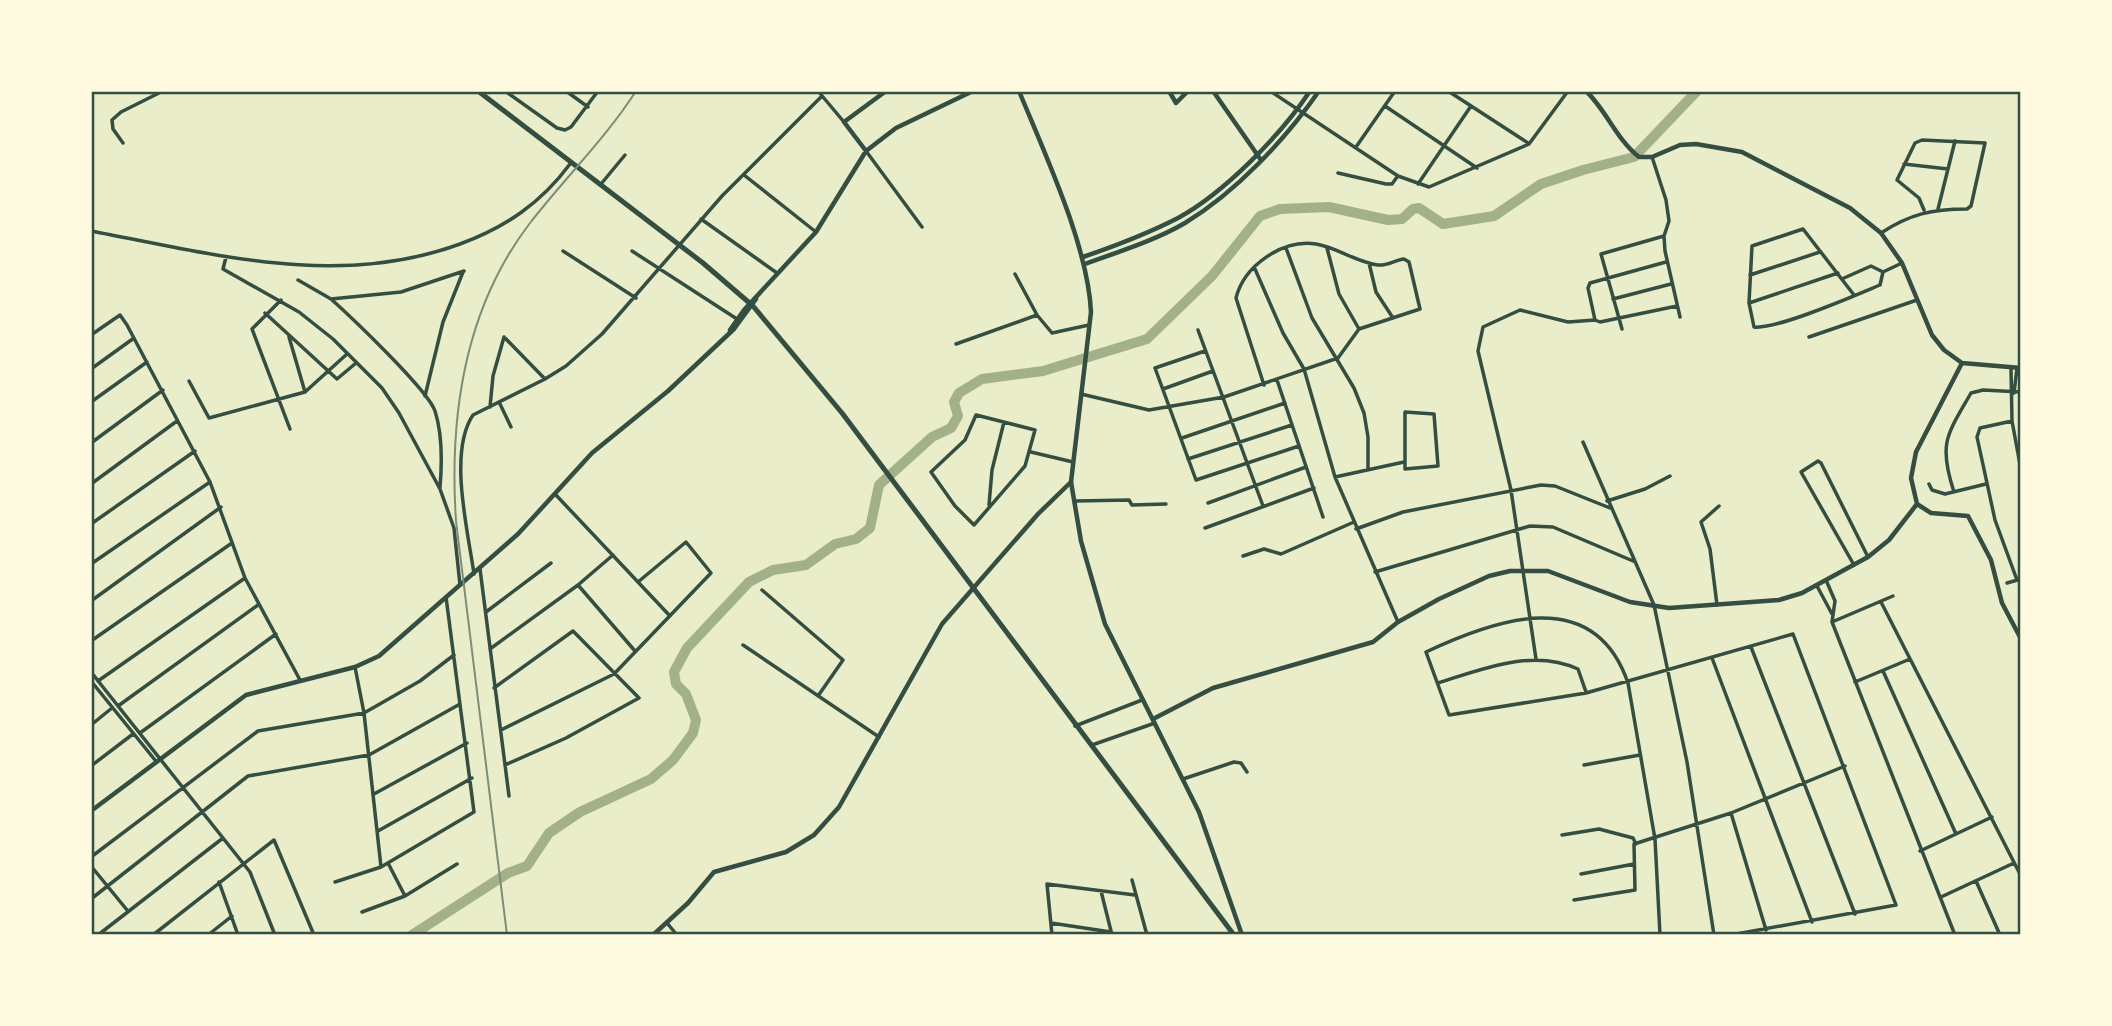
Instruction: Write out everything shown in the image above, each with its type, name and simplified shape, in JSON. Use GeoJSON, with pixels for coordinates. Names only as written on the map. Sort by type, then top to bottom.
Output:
{"type":"FeatureCollection","features":[{"type":"Feature","properties":{"kind":"main road"},"geometry":{"type":"LineString","coordinates":[[480,92],[569,164],[679,244],[753,303],[898,487],[1234,935]]}},
{"type":"Feature","properties":{"kind":"street"},"geometry":{"type":"LineString","coordinates":[[123,143],[113,130],[112,120],[121,111],[163,91]]}},
{"type":"Feature","properties":{"kind":"street"},"geometry":{"type":"LineString","coordinates":[[505,91],[557,128],[565,130],[588,107],[598,91]]}},
{"type":"Feature","properties":{"kind":"street"},"geometry":{"type":"LineString","coordinates":[[566,91],[588,107]]}},
{"type":"Feature","properties":{"kind":"street"},"geometry":{"type":"LineString","coordinates":[[818,91],[922,228]]}},
{"type":"Feature","properties":{"kind":"street"},"geometry":{"type":"LineString","coordinates":[[844,122],[886,91]]}},
{"type":"Feature","properties":{"kind":"street"},"geometry":{"type":"LineString","coordinates":[[91,811],[246,695],[355,667],[379,656],[480,569],[592,453],[668,391],[730,331],[816,232],[866,151],[896,128],[973,91]]}},
{"type":"Feature","properties":{"kind":"street"},"geometry":{"type":"LineString","coordinates":[[1019,91],[1083,257],[1090,290],[1090,325],[1071,482],[1073,502],[1101,613],[1199,812],[1242,935]]}},
{"type":"Feature","properties":{"kind":"street"},"geometry":{"type":"LineString","coordinates":[[1169,91],[1176,103],[1188,91]]}},
{"type":"Feature","properties":{"kind":"street"},"geometry":{"type":"LineString","coordinates":[[1213,91],[1259,157]]}},
{"type":"Feature","properties":{"kind":"street"},"geometry":{"type":"LineString","coordinates":[[1270,91],[1398,176],[1429,187],[1442,184],[1529,144],[1568,91]]}},
{"type":"Feature","properties":{"kind":"street"},"geometry":{"type":"LineString","coordinates":[[1083,257],[1135,239],[1181,216],[1259,157],[1298,110],[1310,91]]}},
{"type":"Feature","properties":{"kind":"street"},"geometry":{"type":"LineString","coordinates":[[1084,264],[1138,245],[1185,223],[1220,196],[1304,113],[1319,91]]}},
{"type":"Feature","properties":{"kind":"street"},"geometry":{"type":"LineString","coordinates":[[1356,148],[1395,91]]}},
{"type":"Feature","properties":{"kind":"street"},"geometry":{"type":"LineString","coordinates":[[1448,91],[1529,144]]}},
{"type":"Feature","properties":{"kind":"street"},"geometry":{"type":"LineString","coordinates":[[1586,91],[1601,105],[1629,147],[1649,157],[1670,221],[1664,236],[1666,262],[1680,317]]}},
{"type":"Feature","properties":{"kind":"street"},"geometry":{"type":"LineString","coordinates":[[474,574],[460,457],[465,426],[473,415],[566,366],[602,334],[636,298],[701,219],[822,96]]}},
{"type":"Feature","properties":{"kind":"street"},"geometry":{"type":"LineString","coordinates":[[1385,106],[1477,168]]}},
{"type":"Feature","properties":{"kind":"street"},"geometry":{"type":"LineString","coordinates":[[1418,184],[1471,106]]}},
{"type":"Feature","properties":{"kind":"street"},"geometry":{"type":"LineString","coordinates":[[1881,233],[1901,220],[1924,211],[1967,209],[1972,202],[1986,144],[1984,141],[1918,141],[1897,180],[1919,198],[1924,211]]}},
{"type":"Feature","properties":{"kind":"street"},"geometry":{"type":"LineString","coordinates":[[1938,209],[1955,141]]}},
{"type":"Feature","properties":{"kind":"street"},"geometry":{"type":"LineString","coordinates":[[1649,157],[1680,145],[1696,144],[1742,152],[1850,208],[1881,233],[1902,262],[1932,335],[1944,350],[1962,363],[2016,368],[2012,392],[2012,421],[2021,470]]}},
{"type":"Feature","properties":{"kind":"street"},"geometry":{"type":"LineString","coordinates":[[600,186],[625,155]]}},
{"type":"Feature","properties":{"kind":"street"},"geometry":{"type":"LineString","coordinates":[[91,231],[226,257],[293,266],[343,268],[408,260],[468,241],[514,219],[550,191],[569,164]]}},
{"type":"Feature","properties":{"kind":"street"},"geometry":{"type":"LineString","coordinates":[[1904,164],[1948,169]]}},
{"type":"Feature","properties":{"kind":"street"},"geometry":{"type":"LineString","coordinates":[[1338,173],[1386,184],[1392,184],[1398,176]]}},
{"type":"Feature","properties":{"kind":"street"},"geometry":{"type":"LineString","coordinates":[[744,176],[816,232]]}},
{"type":"Feature","properties":{"kind":"street"},"geometry":{"type":"LineString","coordinates":[[1215,190],[1220,196]]}},
{"type":"Feature","properties":{"kind":"street"},"geometry":{"type":"LineString","coordinates":[[1181,216],[1185,223]]}},
{"type":"Feature","properties":{"kind":"street"},"geometry":{"type":"LineString","coordinates":[[701,219],[779,274]]}},
{"type":"Feature","properties":{"kind":"street"},"geometry":{"type":"LineString","coordinates":[[1853,295],[1844,279],[1803,229],[1757,244],[1751,249],[1751,324],[1760,328],[1853,295],[1880,285],[1883,272],[1902,262]]}},
{"type":"Feature","properties":{"kind":"street"},"geometry":{"type":"LineString","coordinates":[[1622,329],[1601,254],[1664,236]]}},
{"type":"Feature","properties":{"kind":"street"},"geometry":{"type":"LineString","coordinates":[[1135,239],[1138,245]]}},
{"type":"Feature","properties":{"kind":"street"},"geometry":{"type":"LineString","coordinates":[[1081,394],[1134,409],[1169,408],[1224,397],[1277,380],[1338,358],[1359,329],[1420,309],[1411,266],[1404,259],[1387,265],[1369,262],[1317,244],[1272,251],[1242,284],[1236,298],[1250,349],[1264,384]]}},
{"type":"Feature","properties":{"kind":"street"},"geometry":{"type":"LineString","coordinates":[[1286,248],[1312,318],[1338,358],[1364,413],[1368,438],[1368,470]]}},
{"type":"Feature","properties":{"kind":"street"},"geometry":{"type":"LineString","coordinates":[[1327,248],[1339,294],[1359,329]]}},
{"type":"Feature","properties":{"kind":"street"},"geometry":{"type":"LineString","coordinates":[[563,251],[636,298]]}},
{"type":"Feature","properties":{"kind":"street"},"geometry":{"type":"LineString","coordinates":[[632,251],[737,319]]}},
{"type":"Feature","properties":{"kind":"street"},"geometry":{"type":"LineString","coordinates":[[1750,275],[1820,252]]}},
{"type":"Feature","properties":{"kind":"street"},"geometry":{"type":"LineString","coordinates":[[226,257],[223,268],[281,300],[348,354],[382,388],[399,413],[440,489],[454,528],[460,586]]}},
{"type":"Feature","properties":{"kind":"street"},"geometry":{"type":"LineString","coordinates":[[1369,262],[1376,292],[1393,318]]}},
{"type":"Feature","properties":{"kind":"street"},"geometry":{"type":"LineString","coordinates":[[1595,320],[1588,288],[1590,283],[1666,262]]}},
{"type":"Feature","properties":{"kind":"street"},"geometry":{"type":"LineString","coordinates":[[1844,279],[1871,266],[1883,272]]}},
{"type":"Feature","properties":{"kind":"street"},"geometry":{"type":"LineString","coordinates":[[1255,268],[1283,333],[1304,369],[1335,477],[1398,622]]}},
{"type":"Feature","properties":{"kind":"street"},"geometry":{"type":"LineString","coordinates":[[331,299],[401,292],[464,271],[443,322],[425,396]]}},
{"type":"Feature","properties":{"kind":"street"},"geometry":{"type":"LineString","coordinates":[[1749,303],[1838,273]]}},
{"type":"Feature","properties":{"kind":"street"},"geometry":{"type":"LineString","coordinates":[[1015,274],[1037,315],[1052,333],[1090,325]]}},
{"type":"Feature","properties":{"kind":"street"},"geometry":{"type":"LineString","coordinates":[[298,280],[331,299],[356,321],[425,396],[435,411],[441,470],[440,489]]}},
{"type":"Feature","properties":{"kind":"street"},"geometry":{"type":"LineString","coordinates":[[1613,299],[1671,284]]}},
{"type":"Feature","properties":{"kind":"street"},"geometry":{"type":"LineString","coordinates":[[281,300],[265,313],[252,329],[289,429]]}},
{"type":"Feature","properties":{"kind":"street"},"geometry":{"type":"LineString","coordinates":[[1809,337],[1917,300]]}},
{"type":"Feature","properties":{"kind":"street"},"geometry":{"type":"LineString","coordinates":[[730,331],[737,319],[753,303]]}},
{"type":"Feature","properties":{"kind":"street"},"geometry":{"type":"LineString","coordinates":[[1536,659],[1520,569],[1511,490],[1478,351],[1479,335],[1483,327],[1520,310],[1568,322],[1600,322],[1677,306]]}},
{"type":"Feature","properties":{"kind":"street"},"geometry":{"type":"LineString","coordinates":[[265,313],[337,379],[356,363]]}},
{"type":"Feature","properties":{"kind":"street"},"geometry":{"type":"LineString","coordinates":[[91,335],[120,315],[195,451],[221,507],[245,578],[300,680]]}},
{"type":"Feature","properties":{"kind":"street"},"geometry":{"type":"LineString","coordinates":[[956,344],[1037,315]]}},
{"type":"Feature","properties":{"kind":"street"},"geometry":{"type":"LineString","coordinates":[[1198,330],[1263,506]]}},
{"type":"Feature","properties":{"kind":"street"},"geometry":{"type":"LineString","coordinates":[[289,335],[305,392]]}},
{"type":"Feature","properties":{"kind":"street"},"geometry":{"type":"LineString","coordinates":[[490,407],[493,376],[504,337],[545,379]]}},
{"type":"Feature","properties":{"kind":"street"},"geometry":{"type":"LineString","coordinates":[[91,369],[134,338]]}},
{"type":"Feature","properties":{"kind":"street"},"geometry":{"type":"LineString","coordinates":[[1205,351],[1155,368],[1196,480],[1299,446]]}},
{"type":"Feature","properties":{"kind":"street"},"geometry":{"type":"LineString","coordinates":[[189,381],[209,418],[305,392],[348,354]]}},
{"type":"Feature","properties":{"kind":"street"},"geometry":{"type":"LineString","coordinates":[[91,402],[147,362]]}},
{"type":"Feature","properties":{"kind":"street"},"geometry":{"type":"LineString","coordinates":[[1962,363],[1916,452],[1911,478],[1917,504],[1931,513],[1968,516],[1991,560],[2002,603],[2021,639]]}},
{"type":"Feature","properties":{"kind":"street"},"geometry":{"type":"LineString","coordinates":[[1163,389],[1213,371]]}},
{"type":"Feature","properties":{"kind":"street"},"geometry":{"type":"LineString","coordinates":[[1277,380],[1323,517]]}},
{"type":"Feature","properties":{"kind":"street"},"geometry":{"type":"LineString","coordinates":[[91,443],[163,390]]}},
{"type":"Feature","properties":{"kind":"street"},"geometry":{"type":"LineString","coordinates":[[1954,492],[1944,461],[1946,441],[1971,393],[1983,390],[2021,392]]}},
{"type":"Feature","properties":{"kind":"street"},"geometry":{"type":"LineString","coordinates":[[499,403],[511,427]]}},
{"type":"Feature","properties":{"kind":"street"},"geometry":{"type":"LineString","coordinates":[[1182,438],[1285,403]]}},
{"type":"Feature","properties":{"kind":"street"},"geometry":{"type":"LineString","coordinates":[[1405,412],[1434,414],[1438,466],[1409,471],[1405,469],[1404,462],[1405,412]]}},
{"type":"Feature","properties":{"kind":"street"},"geometry":{"type":"LineString","coordinates":[[976,415],[1035,430],[1031,452],[1025,466],[974,525],[954,506],[931,472],[965,440],[976,415]]}},
{"type":"Feature","properties":{"kind":"street"},"geometry":{"type":"LineString","coordinates":[[91,484],[178,421]]}},
{"type":"Feature","properties":{"kind":"street"},"geometry":{"type":"LineString","coordinates":[[2007,583],[2019,580],[1986,484],[1978,432],[1985,425],[2012,421]]}},
{"type":"Feature","properties":{"kind":"street"},"geometry":{"type":"LineString","coordinates":[[989,507],[992,470],[1004,422]]}},
{"type":"Feature","properties":{"kind":"street"},"geometry":{"type":"LineString","coordinates":[[1188,459],[1241,444],[1292,425]]}},
{"type":"Feature","properties":{"kind":"street"},"geometry":{"type":"LineString","coordinates":[[1583,442],[1654,605],[1670,670],[1698,824],[1714,935]]}},
{"type":"Feature","properties":{"kind":"street"},"geometry":{"type":"LineString","coordinates":[[91,524],[195,451]]}},
{"type":"Feature","properties":{"kind":"street"},"geometry":{"type":"LineString","coordinates":[[1031,452],[1073,462]]}},
{"type":"Feature","properties":{"kind":"street"},"geometry":{"type":"LineString","coordinates":[[1854,565],[1801,472],[1804,468],[1818,461],[1821,463],[1868,557]]}},
{"type":"Feature","properties":{"kind":"street"},"geometry":{"type":"LineString","coordinates":[[1335,477],[1404,462]]}},
{"type":"Feature","properties":{"kind":"street"},"geometry":{"type":"LineString","coordinates":[[1208,503],[1306,467]]}},
{"type":"Feature","properties":{"kind":"street"},"geometry":{"type":"LineString","coordinates":[[1607,501],[1645,489],[1670,476]]}},
{"type":"Feature","properties":{"kind":"street"},"geometry":{"type":"LineString","coordinates":[[91,564],[210,482]]}},
{"type":"Feature","properties":{"kind":"street"},"geometry":{"type":"LineString","coordinates":[[653,935],[714,872],[776,856],[814,835],[839,807],[942,624],[1071,482]]}},
{"type":"Feature","properties":{"kind":"street"},"geometry":{"type":"LineString","coordinates":[[1929,484],[1932,491],[1938,493],[1986,484]]}},
{"type":"Feature","properties":{"kind":"street"},"geometry":{"type":"LineString","coordinates":[[1356,528],[1404,512],[1511,490],[1555,486],[1610,508]]}},
{"type":"Feature","properties":{"kind":"street"},"geometry":{"type":"LineString","coordinates":[[1205,528],[1314,488]]}},
{"type":"Feature","properties":{"kind":"street"},"geometry":{"type":"LineString","coordinates":[[555,494],[670,616]]}},
{"type":"Feature","properties":{"kind":"street"},"geometry":{"type":"LineString","coordinates":[[1073,502],[1129,500],[1132,505],[1166,504]]}},
{"type":"Feature","properties":{"kind":"street"},"geometry":{"type":"LineString","coordinates":[[1090,746],[1154,721],[1213,688],[1373,642],[1398,622],[1489,576],[1520,569],[1548,571],[1630,602],[1669,608],[1779,600],[1817,586],[1868,557],[1889,540],[1917,504]]}},
{"type":"Feature","properties":{"kind":"street"},"geometry":{"type":"LineString","coordinates":[[1717,605],[1710,549],[1701,522],[1719,506]]}},
{"type":"Feature","properties":{"kind":"street"},"geometry":{"type":"LineString","coordinates":[[91,601],[221,507]]}},
{"type":"Feature","properties":{"kind":"street"},"geometry":{"type":"LineString","coordinates":[[1243,556],[1264,549],[1281,554],[1354,522]]}},
{"type":"Feature","properties":{"kind":"street"},"geometry":{"type":"LineString","coordinates":[[1375,572],[1516,529],[1553,527],[1635,562]]}},
{"type":"Feature","properties":{"kind":"street"},"geometry":{"type":"LineString","coordinates":[[502,730],[614,674],[711,573],[686,542],[638,582]]}},
{"type":"Feature","properties":{"kind":"street"},"geometry":{"type":"LineString","coordinates":[[91,641],[232,543]]}},
{"type":"Feature","properties":{"kind":"street"},"geometry":{"type":"LineString","coordinates":[[490,650],[578,585],[613,555]]}},
{"type":"Feature","properties":{"kind":"street"},"geometry":{"type":"LineString","coordinates":[[486,612],[551,564]]}},
{"type":"Feature","properties":{"kind":"street"},"geometry":{"type":"LineString","coordinates":[[480,569],[509,796]]}},
{"type":"Feature","properties":{"kind":"street"},"geometry":{"type":"LineString","coordinates":[[93,683],[245,578]]}},
{"type":"Feature","properties":{"kind":"street"},"geometry":{"type":"LineString","coordinates":[[1826,580],[1835,601],[1832,622],[1955,935]]}},
{"type":"Feature","properties":{"kind":"street"},"geometry":{"type":"LineString","coordinates":[[578,585],[635,651]]}},
{"type":"Feature","properties":{"kind":"street"},"geometry":{"type":"LineString","coordinates":[[1817,586],[1832,614]]}},
{"type":"Feature","properties":{"kind":"street"},"geometry":{"type":"LineString","coordinates":[[762,590],[843,660],[818,696]]}},
{"type":"Feature","properties":{"kind":"street"},"geometry":{"type":"LineString","coordinates":[[1832,622],[1893,596]]}},
{"type":"Feature","properties":{"kind":"street"},"geometry":{"type":"LineString","coordinates":[[335,882],[381,867],[473,814],[472,778],[446,597]]}},
{"type":"Feature","properties":{"kind":"street"},"geometry":{"type":"LineString","coordinates":[[1881,602],[2021,876]]}},
{"type":"Feature","properties":{"kind":"street"},"geometry":{"type":"LineString","coordinates":[[91,725],[258,605]]}},
{"type":"Feature","properties":{"kind":"street"},"geometry":{"type":"LineString","coordinates":[[1660,935],[1655,839],[1628,683],[1620,660],[1603,638],[1566,621],[1530,617],[1474,629],[1426,652],[1450,715],[1586,693],[1628,683],[1793,634],[1896,905],[1731,935]]}},
{"type":"Feature","properties":{"kind":"street"},"geometry":{"type":"LineString","coordinates":[[494,688],[573,631],[638,697],[638,701],[505,765]]}},
{"type":"Feature","properties":{"kind":"street"},"geometry":{"type":"LineString","coordinates":[[140,733],[275,634]]}},
{"type":"Feature","properties":{"kind":"street"},"geometry":{"type":"LineString","coordinates":[[743,645],[879,737]]}},
{"type":"Feature","properties":{"kind":"street"},"geometry":{"type":"LineString","coordinates":[[1751,647],[1855,914]]}},
{"type":"Feature","properties":{"kind":"street"},"geometry":{"type":"LineString","coordinates":[[91,857],[258,731],[364,713],[454,656]]}},
{"type":"Feature","properties":{"kind":"street"},"geometry":{"type":"LineString","coordinates":[[1712,657],[1812,922]]}},
{"type":"Feature","properties":{"kind":"street"},"geometry":{"type":"LineString","coordinates":[[1438,683],[1497,666],[1536,659],[1578,669],[1586,693]]}},
{"type":"Feature","properties":{"kind":"street"},"geometry":{"type":"LineString","coordinates":[[1855,682],[1910,659]]}},
{"type":"Feature","properties":{"kind":"street"},"geometry":{"type":"LineString","coordinates":[[355,667],[364,713],[381,867]]}},
{"type":"Feature","properties":{"kind":"street"},"geometry":{"type":"LineString","coordinates":[[1883,671],[1956,834]]}},
{"type":"Feature","properties":{"kind":"street"},"geometry":{"type":"LineString","coordinates":[[91,672],[93,683],[140,733],[157,759]]}},
{"type":"Feature","properties":{"kind":"street"},"geometry":{"type":"LineString","coordinates":[[1075,726],[1142,701]]}},
{"type":"Feature","properties":{"kind":"street"},"geometry":{"type":"LineString","coordinates":[[91,898],[204,813],[248,776],[369,755],[460,704]]}},
{"type":"Feature","properties":{"kind":"street"},"geometry":{"type":"LineString","coordinates":[[115,707],[133,734],[183,787],[255,880],[275,935]]}},
{"type":"Feature","properties":{"kind":"street"},"geometry":{"type":"LineString","coordinates":[[91,766],[133,734]]}},
{"type":"Feature","properties":{"kind":"street"},"geometry":{"type":"LineString","coordinates":[[374,794],[467,743]]}},
{"type":"Feature","properties":{"kind":"street"},"geometry":{"type":"LineString","coordinates":[[1584,765],[1640,755]]}},
{"type":"Feature","properties":{"kind":"street"},"geometry":{"type":"LineString","coordinates":[[1183,779],[1234,762],[1241,763],[1247,772]]}},
{"type":"Feature","properties":{"kind":"street"},"geometry":{"type":"LineString","coordinates":[[1574,900],[1635,890],[1632,848],[1636,844],[1731,813],[1845,766]]}},
{"type":"Feature","properties":{"kind":"street"},"geometry":{"type":"LineString","coordinates":[[378,831],[472,778]]}},
{"type":"Feature","properties":{"kind":"street"},"geometry":{"type":"LineString","coordinates":[[1731,813],[1766,930]]}},
{"type":"Feature","properties":{"kind":"street"},"geometry":{"type":"LineString","coordinates":[[1920,851],[1992,817]]}},
{"type":"Feature","properties":{"kind":"street"},"geometry":{"type":"LineString","coordinates":[[1562,835],[1599,829],[1633,838],[1636,844]]}},
{"type":"Feature","properties":{"kind":"street"},"geometry":{"type":"LineString","coordinates":[[99,935],[223,838]]}},
{"type":"Feature","properties":{"kind":"street"},"geometry":{"type":"LineString","coordinates":[[153,935],[274,840],[314,934]]}},
{"type":"Feature","properties":{"kind":"street"},"geometry":{"type":"LineString","coordinates":[[388,863],[405,896]]}},
{"type":"Feature","properties":{"kind":"street"},"geometry":{"type":"LineString","coordinates":[[1941,897],[2014,863]]}},
{"type":"Feature","properties":{"kind":"street"},"geometry":{"type":"LineString","coordinates":[[362,912],[405,896],[457,864]]}},
{"type":"Feature","properties":{"kind":"street"},"geometry":{"type":"LineString","coordinates":[[1581,874],[1634,864]]}},
{"type":"Feature","properties":{"kind":"street"},"geometry":{"type":"LineString","coordinates":[[91,866],[128,911]]}},
{"type":"Feature","properties":{"kind":"street"},"geometry":{"type":"LineString","coordinates":[[1132,880],[1147,935]]}},
{"type":"Feature","properties":{"kind":"street"},"geometry":{"type":"LineString","coordinates":[[1976,881],[2000,935]]}},
{"type":"Feature","properties":{"kind":"street"},"geometry":{"type":"LineString","coordinates":[[219,882],[238,935]]}},
{"type":"Feature","properties":{"kind":"street"},"geometry":{"type":"LineString","coordinates":[[1052,935],[1048,884],[1135,895]]}},
{"type":"Feature","properties":{"kind":"street"},"geometry":{"type":"LineString","coordinates":[[1051,923],[1112,933],[1101,891]]}},
{"type":"Feature","properties":{"kind":"street"},"geometry":{"type":"LineString","coordinates":[[208,935],[232,916]]}},
{"type":"Feature","properties":{"kind":"street"},"geometry":{"type":"LineString","coordinates":[[667,923],[677,935]]}},
{"type":"Feature","properties":{"kind":"waterway"},"geometry":{"type":"LineString","coordinates":[[412,935],[508,873],[527,866],[549,833],[580,812],[651,779],[673,760],[693,733],[696,720],[686,694],[676,684],[674,672],[687,648],[749,582],[773,570],[806,565],[835,544],[856,539],[870,528],[879,485],[932,437],[951,428],[958,416],[954,402],[959,393],[982,379],[1043,371],[1147,339],[1212,276],[1260,216],[1280,209],[1329,207],[1388,220],[1402,219],[1413,209],[1419,208],[1443,224],[1494,216],[1541,184],[1634,157],[1697,91]]}},
{"type":"Feature","properties":{"kind":"railway"},"geometry":{"type":"LineString","coordinates":[[507,935],[456,521],[455,442],[459,403],[476,327],[508,256],[530,223],[612,125],[636,91]]}}]}
